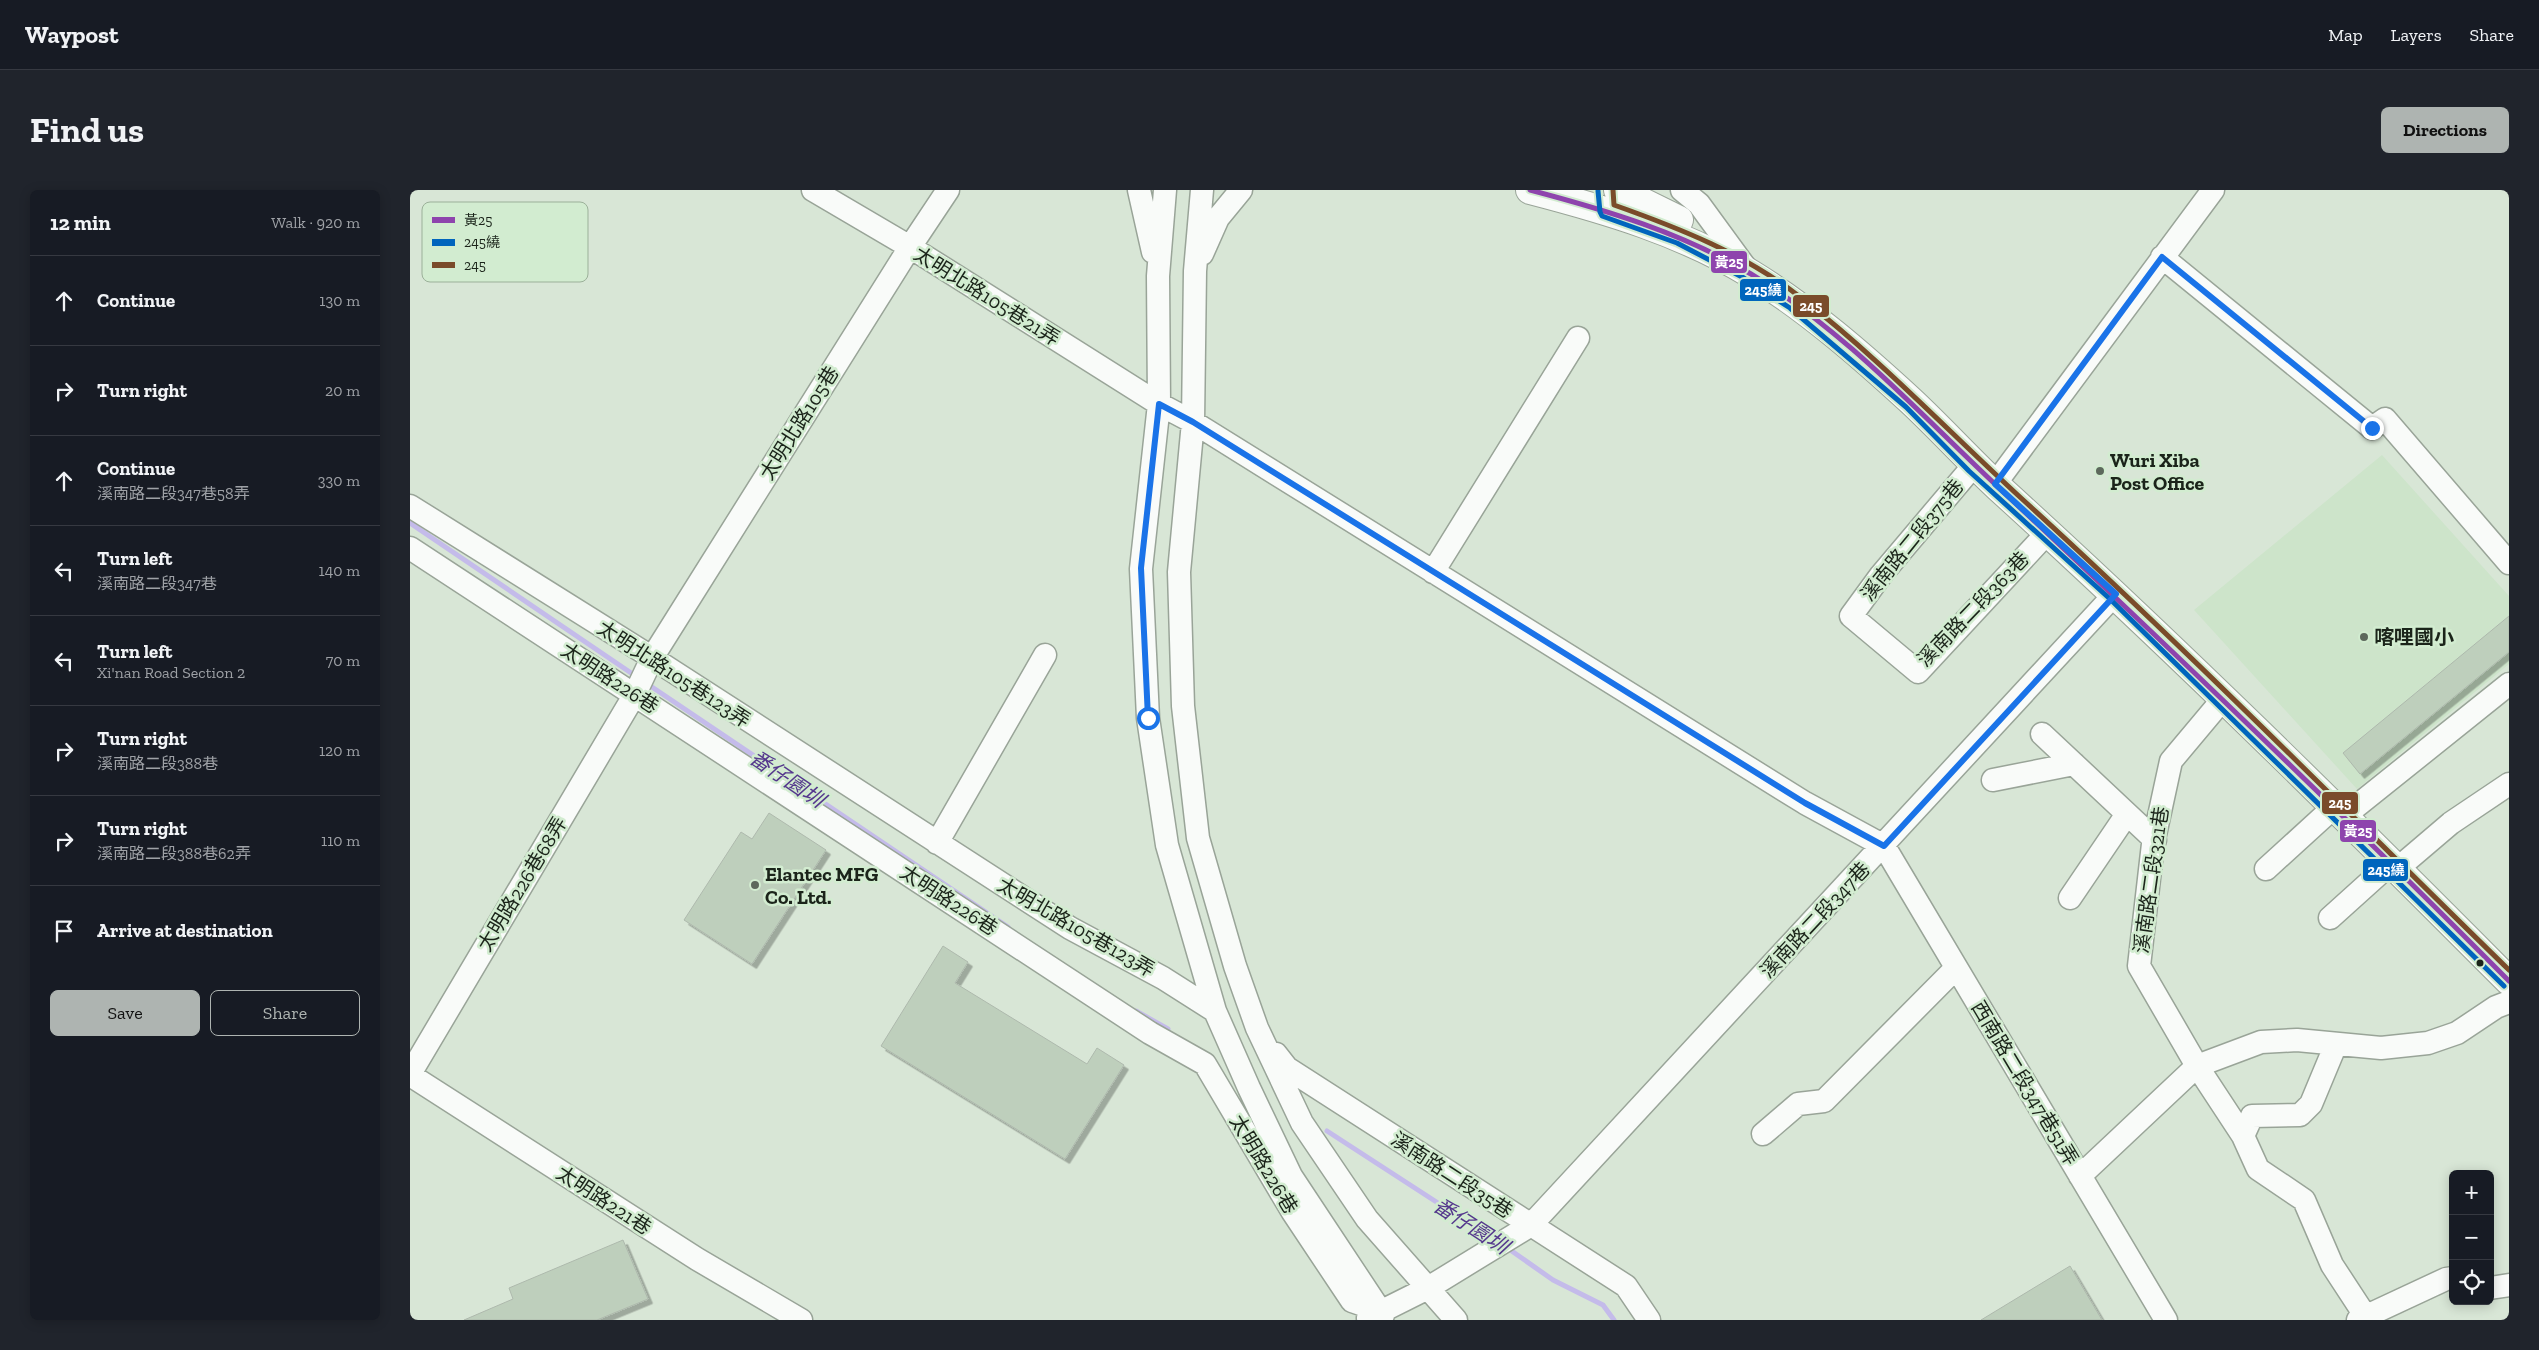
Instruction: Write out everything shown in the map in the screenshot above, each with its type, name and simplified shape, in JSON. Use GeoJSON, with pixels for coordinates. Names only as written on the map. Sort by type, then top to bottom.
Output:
{"type":"FeatureCollection","features":[{"type":"Feature","properties":{"kind":"main road"},"geometry":{"type":"LineString","coordinates":[[1530,190],[1610,196],[1698,231],[1748,272],[1794,302],[1911,402],[1974,465],[2116,594],[2509,981]]}},
{"type":"Feature","properties":{"kind":"street","name":"太明北路105巷21弄"},"geometry":{"type":"LineString","coordinates":[[814,190],[910,247],[1159,404],[1193,422],[1805,803],[1884,846]]}},
{"type":"Feature","properties":{"kind":"street","name":"太明北路105巷"},"geometry":{"type":"LineString","coordinates":[[635,694],[652,658],[910,247],[948,190]]}},
{"type":"Feature","properties":{"kind":"street"},"geometry":{"type":"LineString","coordinates":[[1139,190],[1158,276]]}},
{"type":"Feature","properties":{"kind":"street"},"geometry":{"type":"LineString","coordinates":[[1165,190],[1158,276],[1159,404],[1141,568],[1148,718],[1167,845],[1215,1011],[1291,1176],[1378,1317]]}},
{"type":"Feature","properties":{"kind":"street"},"geometry":{"type":"LineString","coordinates":[[1202,190],[1195,271],[1193,422],[1180,572],[1186,737],[1198,838],[1236,966],[1257,1028],[1302,1122],[1367,1219],[1456,1320]]}},
{"type":"Feature","properties":{"kind":"street"},"geometry":{"type":"LineString","coordinates":[[1195,271],[1218,218],[1241,190]]}},
{"type":"Feature","properties":{"kind":"street"},"geometry":{"type":"LineString","coordinates":[[1682,190],[1699,204],[1748,272]]}},
{"type":"Feature","properties":{"kind":"street"},"geometry":{"type":"LineString","coordinates":[[1995,484],[2213,190]]}},
{"type":"Feature","properties":{"kind":"street"},"geometry":{"type":"LineString","coordinates":[[2162,257],[2372,428],[2385,419],[2509,563]]}},
{"type":"Feature","properties":{"kind":"street"},"geometry":{"type":"LineString","coordinates":[[1433,572],[1578,338]]}},
{"type":"Feature","properties":{"kind":"street","name":"溪南路二段375巷"},"geometry":{"type":"LineString","coordinates":[[1851,616],[1881,575],[1974,465]]}},
{"type":"Feature","properties":{"kind":"street","name":"太明北路105巷123弄"},"geometry":{"type":"LineString","coordinates":[[410,506],[652,658],[1070,928],[1163,978],[1215,1011]]}},
{"type":"Feature","properties":{"kind":"street","name":"溪南路二段363巷"},"geometry":{"type":"LineString","coordinates":[[1851,616],[1918,672],[2048,532]]}},
{"type":"Feature","properties":{"kind":"street","name":"太明路226巷"},"geometry":{"type":"LineString","coordinates":[[410,548],[1142,1027],[1205,1064],[1292,1211],[1352,1302],[1378,1317]]}},
{"type":"Feature","properties":{"kind":"street","name":"溪南路二段347巷"},"geometry":{"type":"LineString","coordinates":[[1378,1317],[1531,1225],[2116,594]]}},
{"type":"Feature","properties":{"kind":"street"},"geometry":{"type":"LineString","coordinates":[[936,843],[1045,655]]}},
{"type":"Feature","properties":{"kind":"street"},"geometry":{"type":"LineString","coordinates":[[2266,869],[2338,812],[2509,684]]}},
{"type":"Feature","properties":{"kind":"street","name":"太明路226巷68弄"},"geometry":{"type":"LineString","coordinates":[[410,1075],[635,694]]}},
{"type":"Feature","properties":{"kind":"street","name":"溪南路二段321巷"},"geometry":{"type":"LineString","coordinates":[[2224,700],[2170,761],[2155,840],[2139,966],[2197,1066],[2243,1136],[2258,1169],[2304,1200],[2332,1265],[2364,1319]]}},
{"type":"Feature","properties":{"kind":"street"},"geometry":{"type":"LineString","coordinates":[[2042,734],[2155,840]]}},
{"type":"Feature","properties":{"kind":"street"},"geometry":{"type":"LineString","coordinates":[[1993,780],[2074,764]]}},
{"type":"Feature","properties":{"kind":"street"},"geometry":{"type":"LineString","coordinates":[[2330,918],[2451,823],[2509,784]]}},
{"type":"Feature","properties":{"kind":"street"},"geometry":{"type":"LineString","coordinates":[[2070,898],[2127,814]]}},
{"type":"Feature","properties":{"kind":"street","name":"西南路二段347巷51弄"},"geometry":{"type":"LineString","coordinates":[[1884,846],[2166,1320]]}},
{"type":"Feature","properties":{"kind":"street"},"geometry":{"type":"LineString","coordinates":[[1763,1134],[1798,1104],[1824,1102],[1956,968]]}},
{"type":"Feature","properties":{"kind":"street"},"geometry":{"type":"LineString","coordinates":[[2080,1176],[2197,1066],[2261,1042],[2297,1040],[2381,1048],[2428,1043],[2457,1033],[2496,1007],[2509,1002]]}},
{"type":"Feature","properties":{"kind":"street","name":"溪南路二段35巷"},"geometry":{"type":"LineString","coordinates":[[1257,1028],[1287,1068],[1626,1286],[1649,1320]]}},
{"type":"Feature","properties":{"kind":"street"},"geometry":{"type":"LineString","coordinates":[[2243,1136],[2252,1116],[2300,1115],[2311,1104],[2336,1044]]}},
{"type":"Feature","properties":{"kind":"street","name":"太明路221巷"},"geometry":{"type":"LineString","coordinates":[[410,1075],[697,1259],[801,1320]]}},
{"type":"Feature","properties":{"kind":"street"},"geometry":{"type":"LineString","coordinates":[[2364,1319],[2449,1279]]}},
{"type":"Feature","properties":{"kind":"street"},"geometry":{"type":"LineString","coordinates":[[2494,1287],[2509,1285]]}},
{"type":"Feature","properties":{"kind":"shaded area","name":"喀哩國小"},"geometry":{"type":"Polygon","coordinates":[[[2382,455],[2509,596],[2509,664],[2357,789],[2194,610],[2382,455]]]}},
{"type":"Feature","properties":{"kind":"building"},"geometry":{"type":"Polygon","coordinates":[[[2509,616],[2509,652],[2360,774],[2343,753],[2509,616]]]}},
{"type":"Feature","properties":{"kind":"building","name":"Elantec MFG Co. Ltd."},"geometry":{"type":"Polygon","coordinates":[[[769,813],[826,850],[752,964],[684,920],[741,832],[752,839],[769,813]]]}},
{"type":"Feature","properties":{"kind":"building"},"geometry":{"type":"Polygon","coordinates":[[[943,946],[968,962],[955,983],[1087,1064],[1097,1048],[1124,1065],[1065,1159],[881,1046],[943,946]]]}},
{"type":"Feature","properties":{"kind":"building"},"geometry":{"type":"Polygon","coordinates":[[[623,1240],[648,1299],[597,1320],[464,1320],[513,1299],[509,1288],[623,1240]]]}},
{"type":"Feature","properties":{"kind":"building"},"geometry":{"type":"Polygon","coordinates":[[[2070,1266],[2102,1320],[1981,1320],[2070,1266]]]}},
{"type":"Feature","properties":{"kind":"waterway","name":"番仔園圳"},"geometry":{"type":"LineString","coordinates":[[410,523],[637,677]]}},
{"type":"Feature","properties":{"kind":"waterway","name":"番仔園圳"},"geometry":{"type":"LineString","coordinates":[[646,683],[1008,927]]}},
{"type":"Feature","properties":{"kind":"waterway","name":"番仔園圳"},"geometry":{"type":"LineString","coordinates":[[1136,1011],[1168,1029]]}},
{"type":"Feature","properties":{"kind":"waterway","name":"番仔園圳"},"geometry":{"type":"LineString","coordinates":[[1327,1131],[1495,1240]]}},
{"type":"Feature","properties":{"kind":"waterway","name":"番仔園圳"},"geometry":{"type":"LineString","coordinates":[[1506,1247],[1553,1280],[1603,1305],[1614,1320]]}},
{"type":"Feature","properties":{"kind":"transit line","name":"黃25"},"geometry":{"type":"LineString","coordinates":[[1530,190],[1644,224],[1698,246],[1751,274],[1785,296],[1818,321],[1880,374],[2192,670],[2509,981]]}},
{"type":"Feature","properties":{"kind":"transit line","name":"245"},"geometry":{"type":"LineString","coordinates":[[1613,190],[1614,205],[1663,223],[1734,255],[1779,282],[1829,320],[1912,395],[2145,614],[2509,970]]}},
{"type":"Feature","properties":{"kind":"transit line","name":"245繞"},"geometry":{"type":"LineString","coordinates":[[1598,191],[1602,216],[1677,243],[1744,278],[1790,308],[1906,407],[1969,471],[2110,599],[2504,986]]}},
{"type":"Feature","properties":{"kind":"place","name":"Wuri Xiba Post Office"},"geometry":{"type":"Point","coordinates":[2100,471]}},
{"type":"Feature","properties":{"kind":"place","name":"喀哩國小"},"geometry":{"type":"Point","coordinates":[2364,637]}},
{"type":"Feature","properties":{"kind":"place","name":"Elantec MFG Co. Ltd."},"geometry":{"type":"Point","coordinates":[755,885]}},
{"type":"Feature","properties":{"kind":"route"},"geometry":{"type":"LineString","coordinates":[[1148,718],[1141,568],[1159,404],[1193,422],[1805,803],[1884,846],[2116,594],[1995,484],[2162,257],[2372,428]]}}]}
